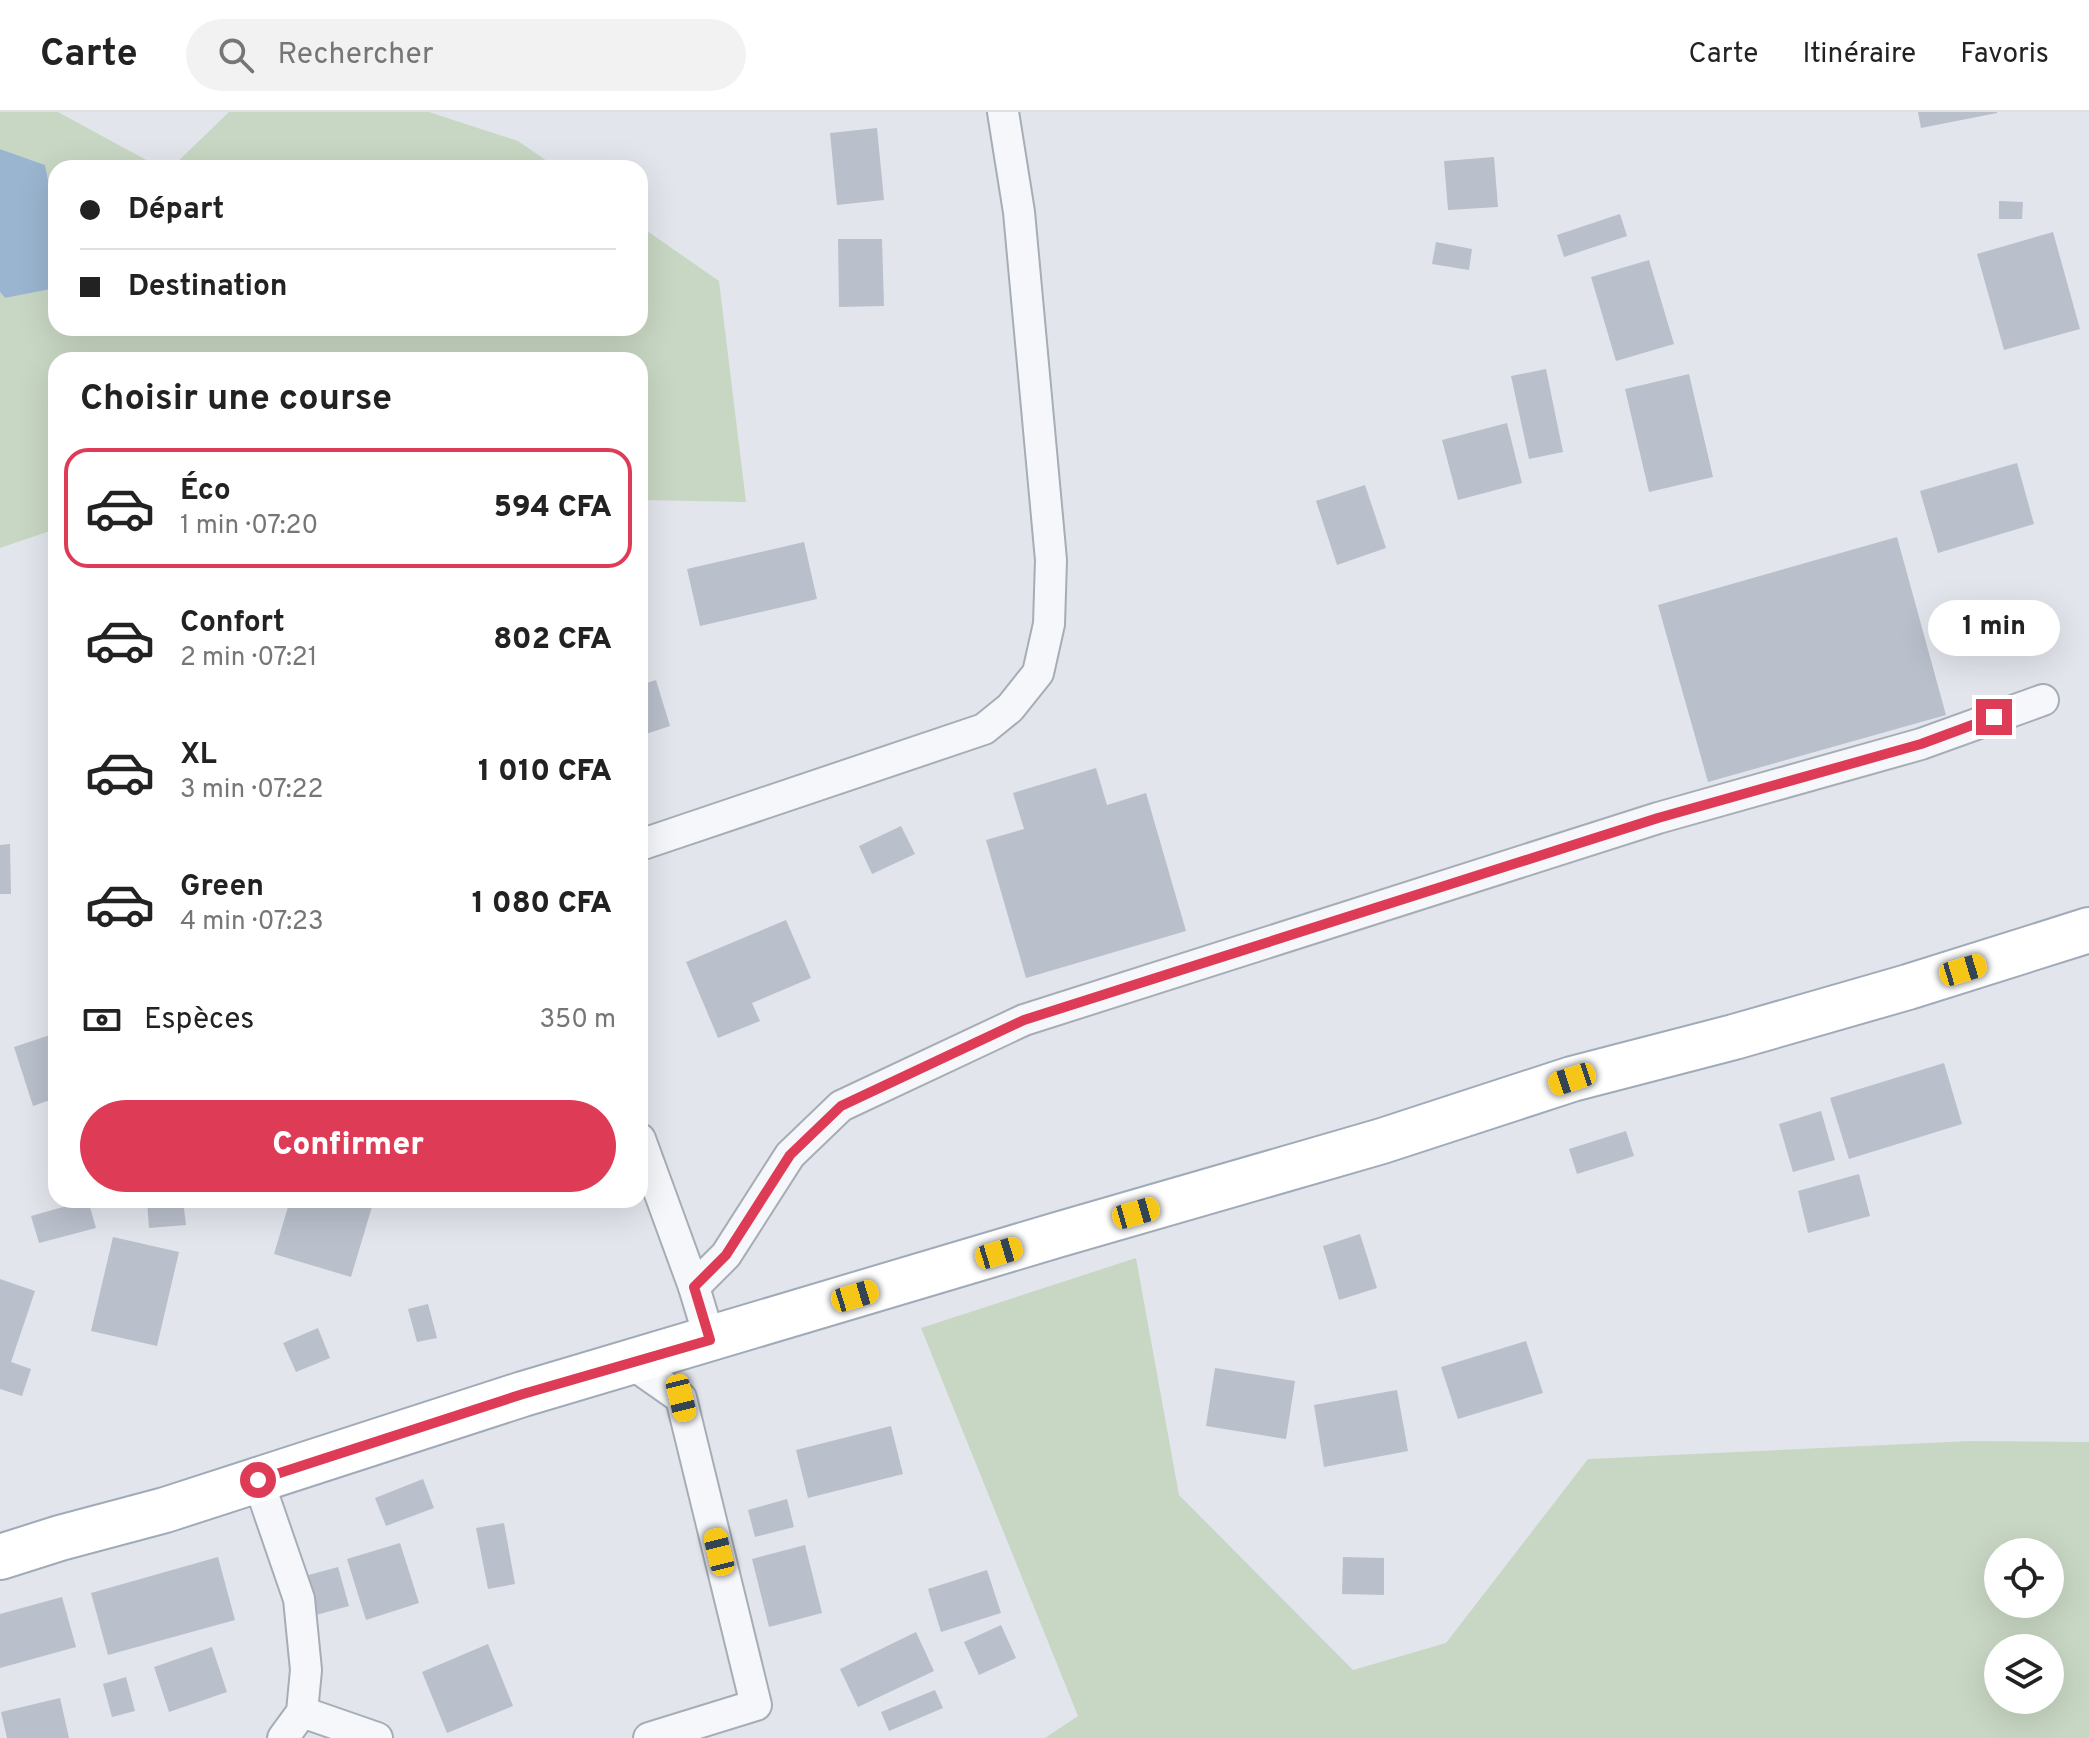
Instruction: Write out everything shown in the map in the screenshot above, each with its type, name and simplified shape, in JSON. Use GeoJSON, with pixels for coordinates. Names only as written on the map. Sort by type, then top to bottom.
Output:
{"type":"FeatureCollection","features":[{"type":"Feature","properties":{"kind":"main road"},"geometry":{"type":"LineString","coordinates":[[0,1557],[165,1510],[523,1394],[1367,1146],[1572,1079],[1734,1037],[2089,930]]}},
{"type":"Feature","properties":{"kind":"street"},"geometry":{"type":"LineString","coordinates":[[648,842],[984,729],[1010,708],[1038,673],[1049,624],[1051,560],[1019,212],[1003,112]]}},
{"type":"Feature","properties":{"kind":"street"},"geometry":{"type":"LineString","coordinates":[[694,1287],[726,1255],[790,1155],[841,1106],[1024,1020],[1658,818],[1921,744],[2043,700]]}},
{"type":"Feature","properties":{"kind":"street"},"geometry":{"type":"LineString","coordinates":[[648,1161],[710,1340]]}},
{"type":"Feature","properties":{"kind":"street"},"geometry":{"type":"LineString","coordinates":[[631,1363],[681,1398],[756,1705],[649,1738]]}},
{"type":"Feature","properties":{"kind":"street"},"geometry":{"type":"LineString","coordinates":[[258,1480],[299,1599],[306,1670],[302,1712],[283,1738]]}},
{"type":"Feature","properties":{"kind":"street"},"geometry":{"type":"LineString","coordinates":[[302,1712],[377,1738]]}},
{"type":"Feature","properties":{"kind":"green space"},"geometry":{"type":"Polygon","coordinates":[[[0,112],[58,112],[146,160],[48,160],[48,180],[45,165],[0,149],[0,112]]]}},
{"type":"Feature","properties":{"kind":"green space"},"geometry":{"type":"Polygon","coordinates":[[[229,112],[429,112],[518,141],[545,160],[179,160],[229,112]]]}},
{"type":"Feature","properties":{"kind":"green space"},"geometry":{"type":"Polygon","coordinates":[[[648,232],[719,281],[746,502],[648,500],[648,352],[48,352],[48,532],[0,548],[0,292],[5,298],[48,290],[48,336],[648,336],[648,232]]]}},
{"type":"Feature","properties":{"kind":"green space"},"geometry":{"type":"Polygon","coordinates":[[[1136,1258],[1179,1495],[1353,1670],[1446,1643],[1588,1459],[1971,1441],[2089,1442],[2089,1738],[1045,1738],[1078,1716],[921,1328],[1136,1258]]]}},
{"type":"Feature","properties":{"kind":"water"},"geometry":{"type":"Polygon","coordinates":[[[0,149],[45,165],[48,180],[48,290],[5,298],[0,292],[0,149]]]}},
{"type":"Feature","properties":{"kind":"building"},"geometry":{"type":"Polygon","coordinates":[[[1918,112],[1997,112],[1997,113],[1921,128],[1918,112]]]}},
{"type":"Feature","properties":{"kind":"building"},"geometry":{"type":"Polygon","coordinates":[[[877,128],[884,200],[837,205],[830,133],[877,128]]]}},
{"type":"Feature","properties":{"kind":"building"},"geometry":{"type":"Polygon","coordinates":[[[1494,157],[1498,207],[1448,210],[1444,161],[1494,157]]]}},
{"type":"Feature","properties":{"kind":"building"},"geometry":{"type":"Polygon","coordinates":[[[1999,201],[2023,202],[2022,219],[1999,219],[1999,201]]]}},
{"type":"Feature","properties":{"kind":"building"},"geometry":{"type":"Polygon","coordinates":[[[1620,214],[1627,236],[1564,257],[1557,235],[1620,214]]]}},
{"type":"Feature","properties":{"kind":"building"},"geometry":{"type":"Polygon","coordinates":[[[2053,232],[2080,329],[2004,350],[1977,254],[2053,232]]]}},
{"type":"Feature","properties":{"kind":"building"},"geometry":{"type":"Polygon","coordinates":[[[838,239],[882,239],[884,306],[839,307],[838,239]]]}},
{"type":"Feature","properties":{"kind":"building"},"geometry":{"type":"Polygon","coordinates":[[[1436,242],[1472,249],[1469,270],[1432,264],[1436,242]]]}},
{"type":"Feature","properties":{"kind":"building"},"geometry":{"type":"Polygon","coordinates":[[[1649,260],[1674,344],[1616,361],[1591,277],[1649,260]]]}},
{"type":"Feature","properties":{"kind":"building"},"geometry":{"type":"Polygon","coordinates":[[[1546,369],[1563,452],[1529,459],[1511,376],[1546,369]]]}},
{"type":"Feature","properties":{"kind":"building"},"geometry":{"type":"Polygon","coordinates":[[[1689,374],[1713,477],[1649,492],[1625,389],[1689,374]]]}},
{"type":"Feature","properties":{"kind":"building"},"geometry":{"type":"Polygon","coordinates":[[[1507,423],[1522,483],[1458,500],[1442,440],[1507,423]]]}},
{"type":"Feature","properties":{"kind":"building"},"geometry":{"type":"Polygon","coordinates":[[[2017,463],[2034,524],[1938,553],[1920,491],[2017,463]]]}},
{"type":"Feature","properties":{"kind":"building"},"geometry":{"type":"Polygon","coordinates":[[[1365,485],[1386,548],[1337,565],[1316,501],[1365,485]]]}},
{"type":"Feature","properties":{"kind":"building"},"geometry":{"type":"Polygon","coordinates":[[[1897,537],[1946,715],[1708,782],[1658,605],[1897,537]]]}},
{"type":"Feature","properties":{"kind":"building"},"geometry":{"type":"Polygon","coordinates":[[[804,542],[817,599],[700,626],[687,569],[804,542]]]}},
{"type":"Feature","properties":{"kind":"building"},"geometry":{"type":"Polygon","coordinates":[[[656,680],[670,726],[648,733],[648,682],[656,680]]]}},
{"type":"Feature","properties":{"kind":"building"},"geometry":{"type":"Polygon","coordinates":[[[1096,768],[1107,805],[1146,793],[1186,931],[1026,978],[986,840],[1024,829],[1013,793],[1096,768]]]}},
{"type":"Feature","properties":{"kind":"building"},"geometry":{"type":"Polygon","coordinates":[[[901,826],[915,854],[872,874],[859,846],[901,826]]]}},
{"type":"Feature","properties":{"kind":"building"},"geometry":{"type":"Polygon","coordinates":[[[10,844],[11,894],[0,894],[0,845],[10,844]]]}},
{"type":"Feature","properties":{"kind":"building"},"geometry":{"type":"Polygon","coordinates":[[[786,920],[811,978],[752,1003],[760,1021],[718,1038],[686,962],[786,920]]]}},
{"type":"Feature","properties":{"kind":"building"},"geometry":{"type":"Polygon","coordinates":[[[48,1036],[48,1101],[33,1106],[14,1047],[48,1036]]]}},
{"type":"Feature","properties":{"kind":"building"},"geometry":{"type":"Polygon","coordinates":[[[1944,1063],[1962,1124],[1849,1159],[1830,1098],[1944,1063]]]}},
{"type":"Feature","properties":{"kind":"building"},"geometry":{"type":"Polygon","coordinates":[[[1821,1111],[1835,1160],[1793,1172],[1779,1124],[1821,1111]]]}},
{"type":"Feature","properties":{"kind":"building"},"geometry":{"type":"Polygon","coordinates":[[[1626,1131],[1634,1156],[1577,1174],[1569,1149],[1626,1131]]]}},
{"type":"Feature","properties":{"kind":"building"},"geometry":{"type":"Polygon","coordinates":[[[1859,1174],[1870,1216],[1808,1233],[1798,1191],[1859,1174]]]}},
{"type":"Feature","properties":{"kind":"building"},"geometry":{"type":"Polygon","coordinates":[[[60,1208],[90,1208],[96,1228],[39,1243],[31,1216],[60,1208]]]}},
{"type":"Feature","properties":{"kind":"building"},"geometry":{"type":"Polygon","coordinates":[[[148,1208],[184,1208],[186,1225],[149,1228],[148,1208]]]}},
{"type":"Feature","properties":{"kind":"building"},"geometry":{"type":"Polygon","coordinates":[[[288,1208],[372,1208],[351,1277],[274,1254],[288,1208]]]}},
{"type":"Feature","properties":{"kind":"building"},"geometry":{"type":"Polygon","coordinates":[[[1360,1234],[1377,1288],[1339,1300],[1323,1246],[1360,1234]]]}},
{"type":"Feature","properties":{"kind":"building"},"geometry":{"type":"Polygon","coordinates":[[[113,1237],[179,1252],[157,1346],[91,1331],[113,1237]]]}},
{"type":"Feature","properties":{"kind":"building"},"geometry":{"type":"Polygon","coordinates":[[[0,1279],[35,1291],[11,1362],[31,1369],[22,1396],[0,1389],[0,1279]]]}},
{"type":"Feature","properties":{"kind":"building"},"geometry":{"type":"Polygon","coordinates":[[[428,1304],[437,1338],[417,1342],[408,1309],[428,1304]]]}},
{"type":"Feature","properties":{"kind":"building"},"geometry":{"type":"Polygon","coordinates":[[[318,1328],[330,1358],[296,1372],[283,1343],[318,1328]]]}},
{"type":"Feature","properties":{"kind":"building"},"geometry":{"type":"Polygon","coordinates":[[[1526,1341],[1543,1393],[1458,1419],[1441,1367],[1526,1341]]]}},
{"type":"Feature","properties":{"kind":"building"},"geometry":{"type":"Polygon","coordinates":[[[1215,1368],[1295,1381],[1286,1439],[1206,1426],[1215,1368]]]}},
{"type":"Feature","properties":{"kind":"building"},"geometry":{"type":"Polygon","coordinates":[[[1397,1390],[1408,1451],[1324,1467],[1314,1405],[1397,1390]]]}},
{"type":"Feature","properties":{"kind":"building"},"geometry":{"type":"Polygon","coordinates":[[[891,1426],[903,1474],[808,1498],[796,1450],[891,1426]]]}},
{"type":"Feature","properties":{"kind":"building"},"geometry":{"type":"Polygon","coordinates":[[[423,1479],[434,1508],[386,1526],[375,1498],[423,1479]]]}},
{"type":"Feature","properties":{"kind":"building"},"geometry":{"type":"Polygon","coordinates":[[[787,1499],[794,1527],[755,1537],[748,1510],[787,1499]]]}},
{"type":"Feature","properties":{"kind":"building"},"geometry":{"type":"Polygon","coordinates":[[[504,1523],[515,1584],[488,1589],[476,1528],[504,1523]]]}},
{"type":"Feature","properties":{"kind":"building"},"geometry":{"type":"Polygon","coordinates":[[[400,1543],[419,1603],[366,1620],[347,1559],[400,1543]]]}},
{"type":"Feature","properties":{"kind":"building"},"geometry":{"type":"Polygon","coordinates":[[[805,1545],[822,1613],[769,1627],[752,1559],[805,1545]]]}},
{"type":"Feature","properties":{"kind":"building"},"geometry":{"type":"Polygon","coordinates":[[[218,1557],[235,1620],[108,1655],[91,1593],[218,1557]]]}},
{"type":"Feature","properties":{"kind":"building"},"geometry":{"type":"Polygon","coordinates":[[[1343,1557],[1384,1558],[1384,1595],[1342,1594],[1343,1557]]]}},
{"type":"Feature","properties":{"kind":"building"},"geometry":{"type":"Polygon","coordinates":[[[338,1567],[349,1606],[316,1615],[305,1576],[338,1567]]]}},
{"type":"Feature","properties":{"kind":"building"},"geometry":{"type":"Polygon","coordinates":[[[987,1570],[1001,1613],[941,1632],[928,1589],[987,1570]]]}},
{"type":"Feature","properties":{"kind":"building"},"geometry":{"type":"Polygon","coordinates":[[[62,1597],[76,1647],[0,1668],[0,1614],[62,1597]]]}},
{"type":"Feature","properties":{"kind":"building"},"geometry":{"type":"Polygon","coordinates":[[[1001,1625],[1016,1658],[979,1675],[964,1642],[1001,1625]]]}},
{"type":"Feature","properties":{"kind":"building"},"geometry":{"type":"Polygon","coordinates":[[[916,1632],[934,1671],[858,1707],[840,1669],[916,1632]]]}},
{"type":"Feature","properties":{"kind":"building"},"geometry":{"type":"Polygon","coordinates":[[[488,1644],[513,1706],[447,1733],[422,1672],[488,1644]]]}},
{"type":"Feature","properties":{"kind":"building"},"geometry":{"type":"Polygon","coordinates":[[[212,1647],[227,1692],[169,1712],[154,1667],[212,1647]]]}},
{"type":"Feature","properties":{"kind":"building"},"geometry":{"type":"Polygon","coordinates":[[[126,1677],[135,1711],[112,1717],[103,1684],[126,1677]]]}},
{"type":"Feature","properties":{"kind":"building"},"geometry":{"type":"Polygon","coordinates":[[[935,1690],[943,1708],[889,1731],[881,1712],[935,1690]]]}},
{"type":"Feature","properties":{"kind":"building"},"geometry":{"type":"Polygon","coordinates":[[[60,1698],[69,1738],[7,1738],[1,1712],[60,1698]]]}},
{"type":"Feature","properties":{"kind":"route"},"geometry":{"type":"LineString","coordinates":[[258,1480],[523,1394],[710,1340],[694,1287],[726,1255],[790,1155],[841,1106],[1024,1020],[1658,818],[1921,744],[1994,717]]}}]}
